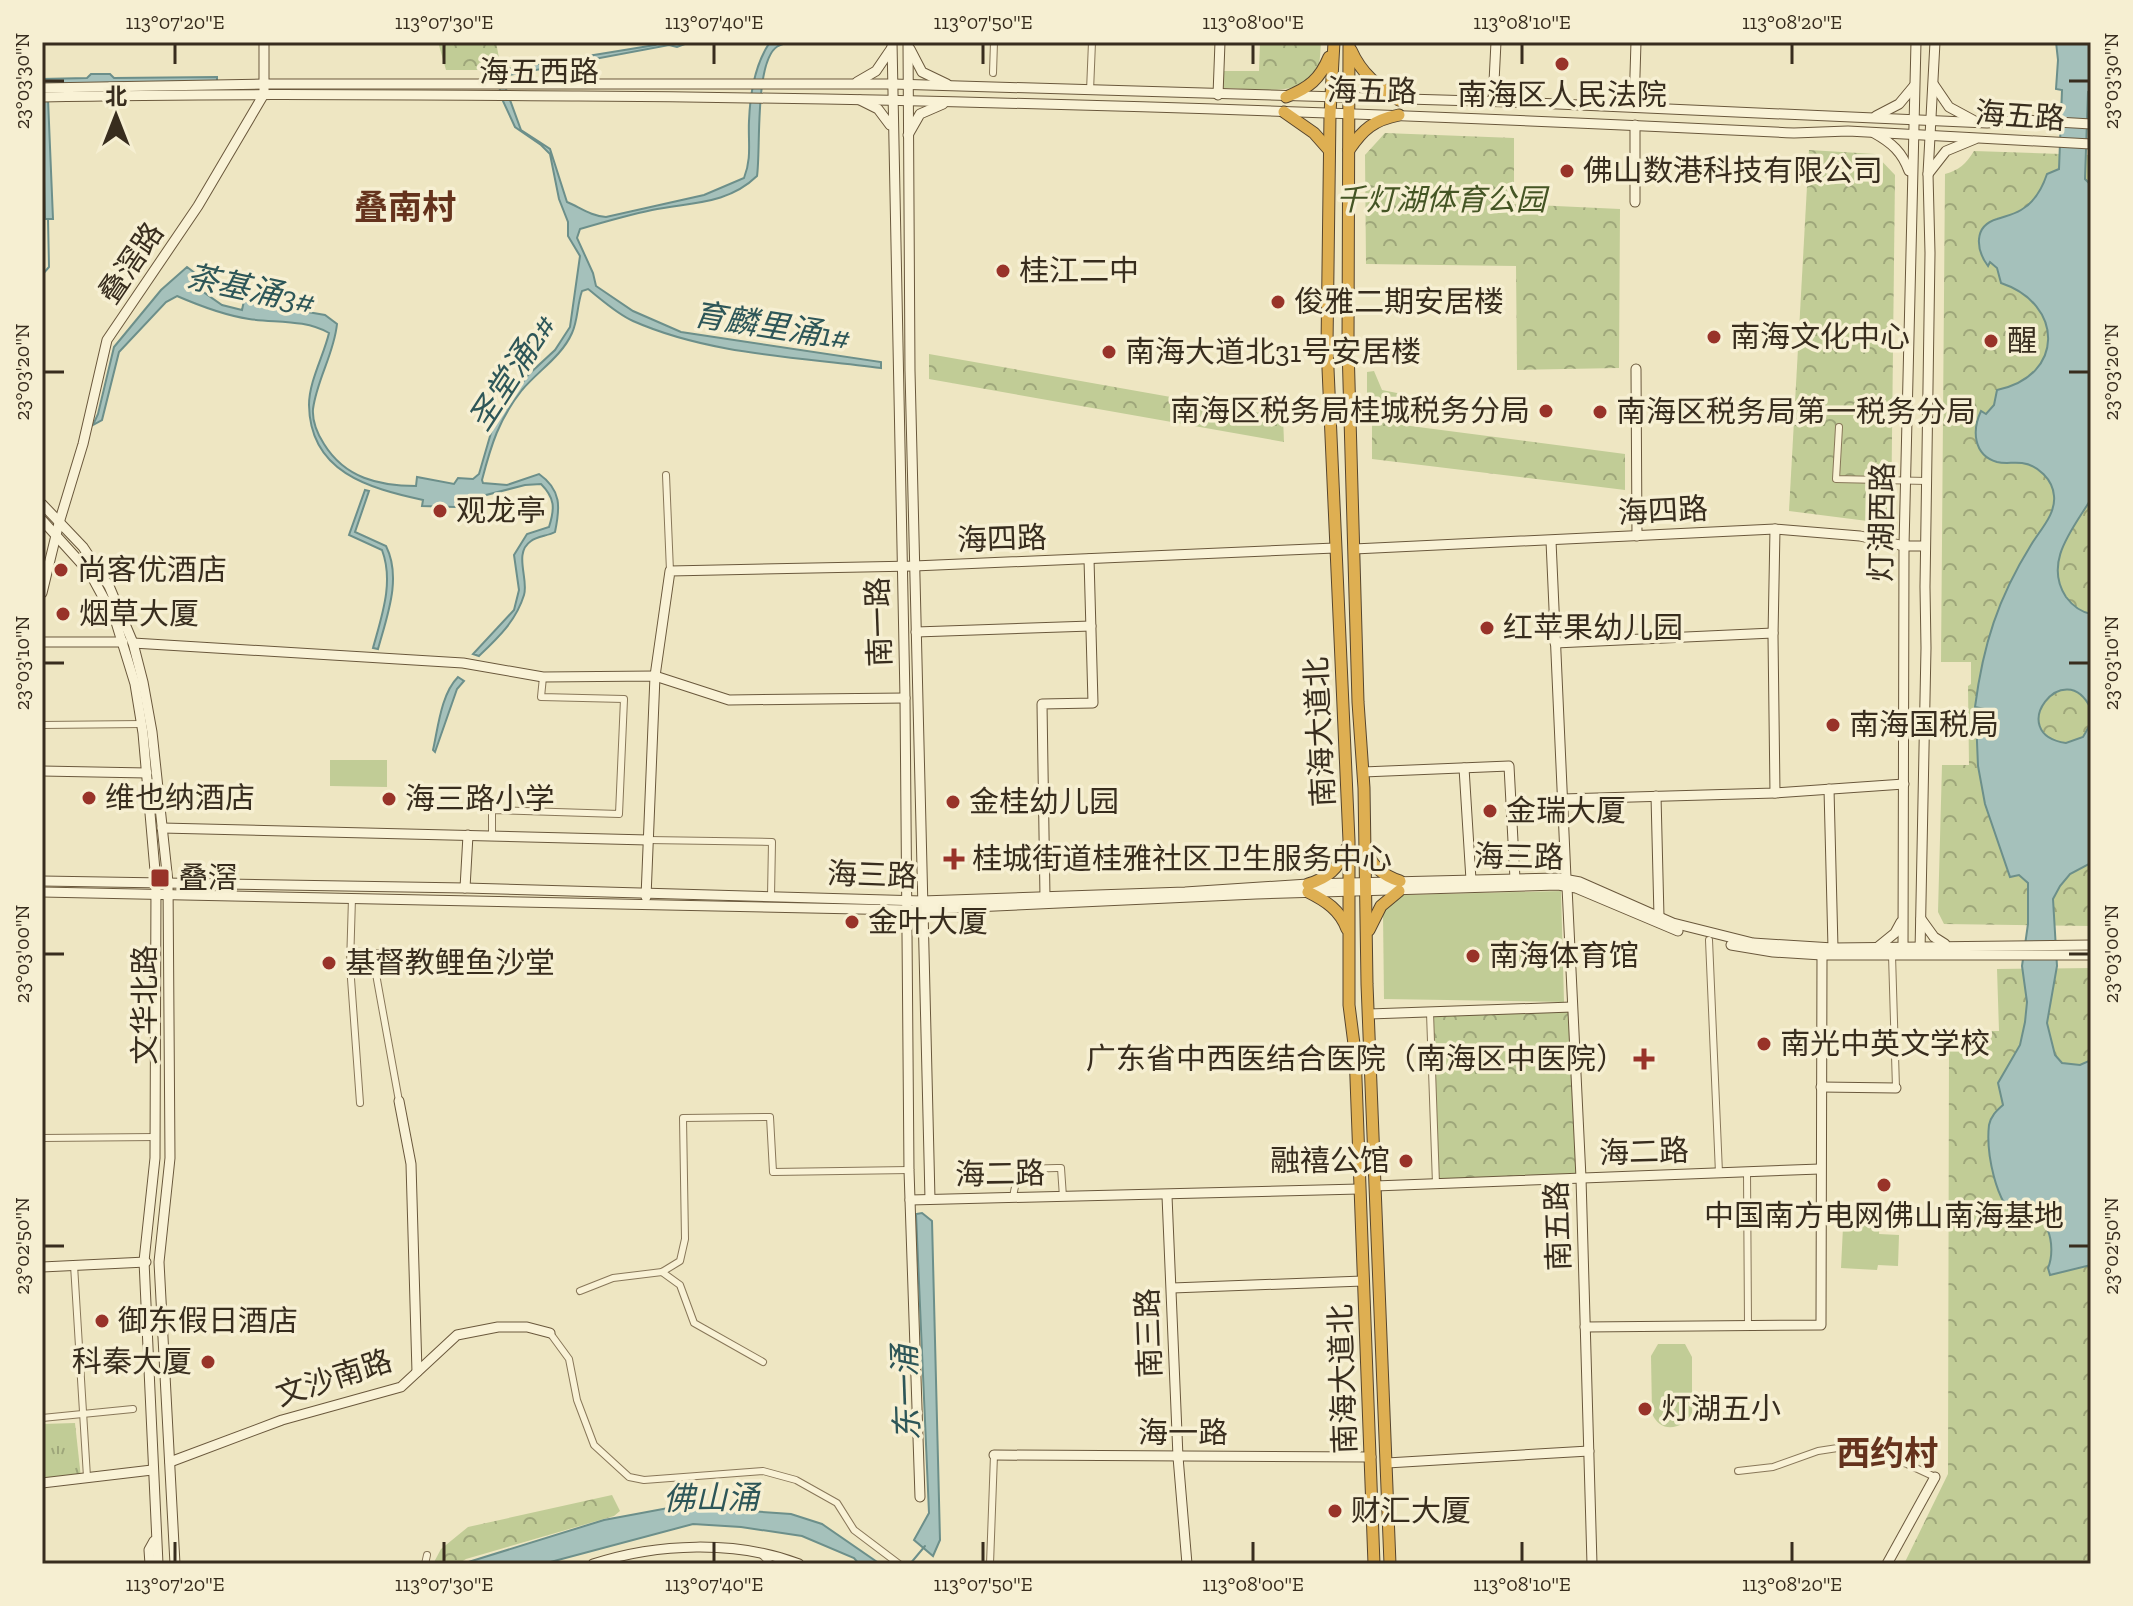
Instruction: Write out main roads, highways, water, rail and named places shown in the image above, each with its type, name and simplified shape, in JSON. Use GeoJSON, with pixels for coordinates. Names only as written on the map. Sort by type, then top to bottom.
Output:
{"type":"FeatureCollection","features":[{"type":"Feature","properties":{"kind":"highway"},"geometry":{"type":"LineString","coordinates":[[1286,97],[1304,90],[1322,74],[1334,44]]}},
{"type":"Feature","properties":{"kind":"highway","name":"南海大道北"},"geometry":{"type":"LineString","coordinates":[[1334,44],[1329,150],[1327,346],[1349,841],[1349,1005],[1355,1052],[1374,1564]]}},
{"type":"Feature","properties":{"kind":"highway"},"geometry":{"type":"LineString","coordinates":[[1349,44],[1365,73],[1399,100]]}},
{"type":"Feature","properties":{"kind":"highway","name":"南海大道北"},"geometry":{"type":"LineString","coordinates":[[1349,44],[1348,347],[1390,1564]]}},
{"type":"Feature","properties":{"kind":"highway"},"geometry":{"type":"LineString","coordinates":[[1284,112],[1314,133],[1329,150]]}},
{"type":"Feature","properties":{"kind":"highway"},"geometry":{"type":"LineString","coordinates":[[1349,151],[1368,125],[1399,115]]}},
{"type":"Feature","properties":{"kind":"highway"},"geometry":{"type":"LineString","coordinates":[[1366,840],[1368,855],[1375,865],[1403,887],[1381,906],[1367,934]]}},
{"type":"Feature","properties":{"kind":"highway"},"geometry":{"type":"LineString","coordinates":[[1349,841],[1335,869],[1326,879],[1308,888],[1334,908],[1343,918],[1349,933]]}},
{"type":"Feature","properties":{"kind":"main road"},"geometry":{"type":"LineString","coordinates":[[264,42],[264,89]]}},
{"type":"Feature","properties":{"kind":"main road"},"geometry":{"type":"LineString","coordinates":[[1218,95],[1220,42]]}},
{"type":"Feature","properties":{"kind":"main road"},"geometry":{"type":"LineString","coordinates":[[1493,102],[1496,42]]}},
{"type":"Feature","properties":{"kind":"main road"},"geometry":{"type":"LineString","coordinates":[[1634,107],[1636,42]]}},
{"type":"Feature","properties":{"kind":"main road","name":"灯湖西路"},"geometry":{"type":"LineString","coordinates":[[1903,951],[1904,546],[1916,42]]}},
{"type":"Feature","properties":{"kind":"main road","name":"灯湖西路"},"geometry":{"type":"LineString","coordinates":[[1920,951],[1930,253],[1928,174],[1935,42]]}},
{"type":"Feature","properties":{"kind":"main road"},"geometry":{"type":"LineString","coordinates":[[908,43],[922,72],[954,87]]}},
{"type":"Feature","properties":{"kind":"main road","name":"南一路"},"geometry":{"type":"LineString","coordinates":[[908,43],[914,566],[930,1199]]}},
{"type":"Feature","properties":{"kind":"main road"},"geometry":{"type":"LineString","coordinates":[[853,84],[884,63],[892,44]]}},
{"type":"Feature","properties":{"kind":"main road","name":"南一路"},"geometry":{"type":"LineString","coordinates":[[892,44],[905,698],[909,1170],[920,1497]]}},
{"type":"Feature","properties":{"kind":"main road"},"geometry":{"type":"LineString","coordinates":[[1872,117],[1899,104],[1915,83]]}},
{"type":"Feature","properties":{"kind":"main road"},"geometry":{"type":"LineString","coordinates":[[1933,83],[1949,107],[1979,123]]}},
{"type":"Feature","properties":{"kind":"main road","name":"海五西路"},"geometry":{"type":"LineString","coordinates":[[42,97],[264,89],[907,84],[1634,107],[1979,123],[2050,121],[2090,124]]}},
{"type":"Feature","properties":{"kind":"main road","name":"海五西路"},"geometry":{"type":"LineString","coordinates":[[42,88],[892,99]]}},
{"type":"Feature","properties":{"kind":"main road","name":"叠滘路"},"geometry":{"type":"LineString","coordinates":[[42,593],[83,444],[107,340],[198,206],[264,89]]}},
{"type":"Feature","properties":{"kind":"main road"},"geometry":{"type":"LineString","coordinates":[[857,98],[878,109],[892,130]]}},
{"type":"Feature","properties":{"kind":"main road","name":"海五路"},"geometry":{"type":"LineString","coordinates":[[892,99],[1399,115],[1794,133],[1871,132],[2089,144]]}},
{"type":"Feature","properties":{"kind":"main road"},"geometry":{"type":"LineString","coordinates":[[907,138],[920,114],[953,102]]}},
{"type":"Feature","properties":{"kind":"main road"},"geometry":{"type":"LineString","coordinates":[[1635,125],[1635,202]]}},
{"type":"Feature","properties":{"kind":"main road"},"geometry":{"type":"LineString","coordinates":[[1871,132],[1903,155],[1911,178]]}},
{"type":"Feature","properties":{"kind":"main road"},"geometry":{"type":"LineString","coordinates":[[1928,174],[1946,151],[1980,138]]}},
{"type":"Feature","properties":{"kind":"main road"},"geometry":{"type":"LineString","coordinates":[[1636,369],[1637,536]]}},
{"type":"Feature","properties":{"kind":"main road","name":"文华北路"},"geometry":{"type":"LineString","coordinates":[[42,504],[83,547],[109,586],[143,682],[152,732],[168,882],[170,1158],[159,1262],[177,1564]]}},
{"type":"Feature","properties":{"kind":"main road","name":"文华北路"},"geometry":{"type":"LineString","coordinates":[[42,520],[90,573],[128,642],[142,724],[156,882],[155,1137],[144,1261],[155,1538]]}},
{"type":"Feature","properties":{"kind":"main road"},"geometry":{"type":"LineString","coordinates":[[1775,529],[1775,793]]}},
{"type":"Feature","properties":{"kind":"main road","name":"海四路"},"geometry":{"type":"LineString","coordinates":[[1354,549],[1775,529],[1860,536],[1904,546],[1925,546]]}},
{"type":"Feature","properties":{"kind":"main road","name":"南五路"},"geometry":{"type":"LineString","coordinates":[[1551,541],[1581,1178],[1592,1564]]}},
{"type":"Feature","properties":{"kind":"main road","name":"海四路"},"geometry":{"type":"LineString","coordinates":[[655,676],[670,571],[901,567],[1335,548]]}},
{"type":"Feature","properties":{"kind":"main road"},"geometry":{"type":"LineString","coordinates":[[1045,897],[1042,704],[1093,703],[1089,559]]}},
{"type":"Feature","properties":{"kind":"main road"},"geometry":{"type":"LineString","coordinates":[[916,632],[1091,626]]}},
{"type":"Feature","properties":{"kind":"main road"},"geometry":{"type":"LineString","coordinates":[[1555,643],[1773,633]]}},
{"type":"Feature","properties":{"kind":"main road"},"geometry":{"type":"LineString","coordinates":[[42,642],[128,642],[463,663],[543,677],[655,676],[729,700],[905,698]]}},
{"type":"Feature","properties":{"kind":"main road"},"geometry":{"type":"LineString","coordinates":[[646,905],[655,676]]}},
{"type":"Feature","properties":{"kind":"main road"},"geometry":{"type":"LineString","coordinates":[[1363,772],[1509,766],[1515,879]]}},
{"type":"Feature","properties":{"kind":"main road"},"geometry":{"type":"LineString","coordinates":[[1464,768],[1471,880]]}},
{"type":"Feature","properties":{"kind":"main road"},"geometry":{"type":"LineString","coordinates":[[42,771],[147,773]]}},
{"type":"Feature","properties":{"kind":"main road"},"geometry":{"type":"LineString","coordinates":[[1562,799],[1775,793],[1904,784]]}},
{"type":"Feature","properties":{"kind":"main road"},"geometry":{"type":"LineString","coordinates":[[1829,789],[1833,948]]}},
{"type":"Feature","properties":{"kind":"main road"},"geometry":{"type":"LineString","coordinates":[[1656,796],[1659,917]]}},
{"type":"Feature","properties":{"kind":"main road"},"geometry":{"type":"LineString","coordinates":[[162,828],[648,840]]}},
{"type":"Feature","properties":{"kind":"main road"},"geometry":{"type":"LineString","coordinates":[[465,888],[468,835]]}},
{"type":"Feature","properties":{"kind":"main road","name":"海三路"},"geometry":{"type":"LineString","coordinates":[[1403,887],[1471,880],[1567,882],[1709,934],[1753,943],[1833,948],[1877,947],[1903,951],[2063,951],[2091,955]]}},
{"type":"Feature","properties":{"kind":"main road","name":"海三路"},"geometry":{"type":"LineString","coordinates":[[42,881],[771,896],[907,905]]}},
{"type":"Feature","properties":{"kind":"main road","name":"海三路"},"geometry":{"type":"LineString","coordinates":[[922,905],[1185,892],[1567,882],[1660,925],[1752,949],[1822,955],[1892,955],[1903,951]]}},
{"type":"Feature","properties":{"kind":"main road"},"geometry":{"type":"LineString","coordinates":[[287,884],[287,897]]}},
{"type":"Feature","properties":{"kind":"main road","name":"海三路"},"geometry":{"type":"LineString","coordinates":[[42,892],[646,905],[922,905],[1308,888]]}},
{"type":"Feature","properties":{"kind":"main road"},"geometry":{"type":"LineString","coordinates":[[1877,947],[1895,933],[1903,919]]}},
{"type":"Feature","properties":{"kind":"main road"},"geometry":{"type":"LineString","coordinates":[[1921,919],[1934,937],[1952,946]]}},
{"type":"Feature","properties":{"kind":"main road","name":"海三路"},"geometry":{"type":"LineString","coordinates":[[2063,951],[2091,945]]}},
{"type":"Feature","properties":{"kind":"main road","name":"海三路"},"geometry":{"type":"LineString","coordinates":[[1920,951],[1952,946],[2008,950]]}},
{"type":"Feature","properties":{"kind":"main road"},"geometry":{"type":"LineString","coordinates":[[1585,1327],[1821,1325],[1822,955]]}},
{"type":"Feature","properties":{"kind":"main road"},"geometry":{"type":"LineString","coordinates":[[1369,1014],[1572,1007]]}},
{"type":"Feature","properties":{"kind":"main road"},"geometry":{"type":"LineString","coordinates":[[1821,1087],[1896,1088]]}},
{"type":"Feature","properties":{"kind":"main road"},"geometry":{"type":"LineString","coordinates":[[399,1101],[411,1164],[417,1372]]}},
{"type":"Feature","properties":{"kind":"main road","name":"海二路"},"geometry":{"type":"LineString","coordinates":[[1375,1186],[1820,1169]]}},
{"type":"Feature","properties":{"kind":"main road","name":"海二路"},"geometry":{"type":"LineString","coordinates":[[910,1200],[1359,1189]]}},
{"type":"Feature","properties":{"kind":"main road","name":"南三路"},"geometry":{"type":"LineString","coordinates":[[1167,1196],[1178,1457],[1187,1564]]}},
{"type":"Feature","properties":{"kind":"main road"},"geometry":{"type":"LineString","coordinates":[[42,1267],[159,1262]]}},
{"type":"Feature","properties":{"kind":"main road"},"geometry":{"type":"LineString","coordinates":[[1172,1288],[1363,1281]]}},
{"type":"Feature","properties":{"kind":"main road","name":"文沙南路"},"geometry":{"type":"LineString","coordinates":[[170,1462],[282,1420],[401,1387],[457,1335],[498,1327],[527,1327],[550,1333]]}},
{"type":"Feature","properties":{"kind":"main road"},"geometry":{"type":"LineString","coordinates":[[1387,1463],[1589,1451]]}},
{"type":"Feature","properties":{"kind":"main road","name":"海一路"},"geometry":{"type":"LineString","coordinates":[[994,1455],[1371,1457]]}},
{"type":"Feature","properties":{"kind":"main road"},"geometry":{"type":"LineString","coordinates":[[42,1483],[152,1470]]}},
{"type":"Feature","properties":{"kind":"main road"},"geometry":{"type":"LineString","coordinates":[[1887,1564],[1935,1477]]}},
{"type":"Feature","properties":{"kind":"main road"},"geometry":{"type":"LineString","coordinates":[[150,1564],[149,1550],[155,1538]]}},
{"type":"Feature","properties":{"kind":"main road"},"geometry":{"type":"LineString","coordinates":[[155,1538],[158,1564]]}},
{"type":"Feature","properties":{"kind":"main road"},"geometry":{"type":"LineString","coordinates":[[593,1564],[678,1548],[757,1551],[799,1564]]}},
{"type":"Feature","properties":{"kind":"water"},"geometry":{"type":"Polygon","coordinates":[[[661,42],[690,42],[677,47],[669,45],[509,75],[506,89],[521,130],[550,149],[567,202],[606,217],[704,195],[744,178],[749,157],[749,121],[757,70],[770,42],[790,42],[778,46],[770,55],[765,69],[757,176],[733,192],[708,201],[643,212],[580,229],[577,238],[596,286],[633,311],[681,332],[881,362],[881,368],[755,353],[693,341],[633,321],[588,289],[582,291],[568,341],[528,383],[507,411],[485,467],[483,483],[507,485],[539,474],[552,486],[558,500],[558,515],[555,532],[533,539],[526,546],[522,559],[524,595],[511,621],[479,656],[473,654],[514,610],[519,590],[514,555],[527,534],[549,527],[553,509],[549,494],[541,484],[525,485],[459,502],[455,507],[422,506],[423,500],[382,490],[346,473],[331,461],[320,446],[312,428],[309,405],[311,387],[329,333],[300,323],[230,315],[177,296],[166,302],[119,352],[102,420],[93,425],[114,347],[161,290],[187,267],[208,283],[202,291],[222,305],[242,310],[244,301],[325,315],[337,324],[313,414],[321,440],[342,465],[364,478],[389,484],[416,486],[417,477],[454,484],[458,478],[473,479],[479,474],[493,426],[527,376],[555,350],[570,327],[580,256],[568,236],[568,222],[559,199],[550,154],[515,127],[502,99],[497,77],[502,70],[661,42]]]}},
{"type":"Feature","properties":{"kind":"water"},"geometry":{"type":"Polygon","coordinates":[[[2056,42],[2091,42],[2085,179],[2091,185],[2091,499],[2063,546],[2058,571],[2066,597],[2077,608],[2091,614],[2091,709],[2080,694],[2067,689],[2055,693],[2045,702],[2039,714],[2040,726],[2048,737],[2066,743],[2083,737],[2091,723],[2091,863],[2070,874],[2053,899],[2057,966],[2047,1023],[2055,1055],[2062,1063],[2080,1065],[2091,1060],[2091,1265],[2050,1275],[2048,1230],[2037,1217],[2028,1215],[2018,1218],[2010,1211],[1998,1189],[1989,1149],[1989,1125],[2003,1105],[1998,1083],[2020,1045],[2025,1022],[2027,1002],[2022,966],[2028,924],[2028,883],[2019,875],[2010,877],[1985,804],[1978,766],[1976,718],[1985,718],[1985,709],[1975,707],[1982,663],[2001,603],[2019,565],[2050,515],[2054,496],[2048,479],[2034,467],[2022,463],[2000,463],[1983,454],[1977,441],[1976,426],[1981,411],[1986,414],[1994,405],[1997,390],[2019,382],[2035,370],[2045,356],[2048,339],[2045,322],[2037,307],[2022,293],[2001,283],[1997,268],[1990,262],[1988,266],[1984,260],[1979,239],[1989,222],[2018,212],[2030,203],[2047,174],[2059,169],[2062,90],[2056,89],[2056,42]]]}},
{"type":"Feature","properties":{"kind":"water"},"geometry":{"type":"Polygon","coordinates":[[[91,74],[110,74],[114,78],[217,77],[217,81],[42,84],[42,79],[87,78],[91,74]]]}},
{"type":"Feature","properties":{"kind":"water"},"geometry":{"type":"Polygon","coordinates":[[[42,99],[48,99],[53,219],[45,219],[42,99]]]}},
{"type":"Feature","properties":{"kind":"water"},"geometry":{"type":"Polygon","coordinates":[[[365,490],[369,491],[355,532],[386,546],[393,571],[389,610],[378,649],[373,648],[387,586],[382,550],[349,535],[365,490]]]}},
{"type":"Feature","properties":{"kind":"water"},"geometry":{"type":"Polygon","coordinates":[[[458,677],[464,681],[457,689],[435,752],[444,702],[458,677]]]}},
{"type":"Feature","properties":{"kind":"water"},"geometry":{"type":"Polygon","coordinates":[[[922,1213],[932,1221],[940,1540],[933,1556],[914,1540],[929,1513],[916,1214],[922,1213]]]}},
{"type":"Feature","properties":{"kind":"water"},"geometry":{"type":"Polygon","coordinates":[[[679,1506],[791,1514],[822,1524],[880,1564],[859,1564],[854,1558],[802,1536],[693,1524],[543,1564],[462,1564],[604,1520],[679,1506]]]}},
{"type":"Feature","properties":{"kind":"waterway"},"geometry":{"type":"LineString","coordinates":[[42,275],[49,267],[48,219]]}},
{"type":"Feature","properties":{"kind":"waterway","name":"东一涌"},"geometry":{"type":"LineString","coordinates":[[910,1564],[925,1546]]}},
{"type":"Feature","properties":{"kind":"place","name":"南海区人民法院"},"geometry":{"type":"Point","coordinates":[1562,64]}},
{"type":"Feature","properties":{"kind":"place","name":"佛山数港科技有限公司"},"geometry":{"type":"Point","coordinates":[1567,171]}},
{"type":"Feature","properties":{"kind":"place","name":"桂江二中"},"geometry":{"type":"Point","coordinates":[1003,271]}},
{"type":"Feature","properties":{"kind":"place","name":"俊雅二期安居楼"},"geometry":{"type":"Point","coordinates":[1278,302]}},
{"type":"Feature","properties":{"kind":"place","name":"南海文化中心"},"geometry":{"type":"Point","coordinates":[1714,337]}},
{"type":"Feature","properties":{"kind":"place","name":"醒"},"geometry":{"type":"Point","coordinates":[1991,341]}},
{"type":"Feature","properties":{"kind":"place","name":"南海大道北31号安居楼"},"geometry":{"type":"Point","coordinates":[1109,352]}},
{"type":"Feature","properties":{"kind":"place","name":"南海区税务局桂城税务分局"},"geometry":{"type":"Point","coordinates":[1546,411]}},
{"type":"Feature","properties":{"kind":"place","name":"南海区税务局第一税务分局"},"geometry":{"type":"Point","coordinates":[1600,412]}},
{"type":"Feature","properties":{"kind":"place","name":"观龙亭"},"geometry":{"type":"Point","coordinates":[440,511]}},
{"type":"Feature","properties":{"kind":"place","name":"尚客优酒店"},"geometry":{"type":"Point","coordinates":[61,570]}},
{"type":"Feature","properties":{"kind":"place","name":"烟草大厦"},"geometry":{"type":"Point","coordinates":[63,614]}},
{"type":"Feature","properties":{"kind":"place","name":"红苹果幼儿园"},"geometry":{"type":"Point","coordinates":[1487,628]}},
{"type":"Feature","properties":{"kind":"place","name":"南海国税局"},"geometry":{"type":"Point","coordinates":[1833,725]}},
{"type":"Feature","properties":{"kind":"place","name":"维也纳酒店"},"geometry":{"type":"Point","coordinates":[89,798]}},
{"type":"Feature","properties":{"kind":"place","name":"海三路小学"},"geometry":{"type":"Point","coordinates":[389,799]}},
{"type":"Feature","properties":{"kind":"place","name":"金桂幼儿园"},"geometry":{"type":"Point","coordinates":[953,802]}},
{"type":"Feature","properties":{"kind":"place","name":"金瑞大厦"},"geometry":{"type":"Point","coordinates":[1490,811]}},
{"type":"Feature","properties":{"kind":"place","name":"桂城街道桂雅社区卫生服务中心"},"geometry":{"type":"Point","coordinates":[954,859]}},
{"type":"Feature","properties":{"kind":"place","name":"叠滘"},"geometry":{"type":"Point","coordinates":[160,878]}},
{"type":"Feature","properties":{"kind":"place","name":"金叶大厦"},"geometry":{"type":"Point","coordinates":[852,922]}},
{"type":"Feature","properties":{"kind":"place","name":"南海体育馆"},"geometry":{"type":"Point","coordinates":[1473,956]}},
{"type":"Feature","properties":{"kind":"place","name":"基督教鲤鱼沙堂"},"geometry":{"type":"Point","coordinates":[329,963]}},
{"type":"Feature","properties":{"kind":"place","name":"南光中英文学校"},"geometry":{"type":"Point","coordinates":[1764,1044]}},
{"type":"Feature","properties":{"kind":"place","name":"广东省中西医结合医院（南海区中医院）"},"geometry":{"type":"Point","coordinates":[1644,1059]}},
{"type":"Feature","properties":{"kind":"place","name":"融禧公馆"},"geometry":{"type":"Point","coordinates":[1406,1161]}},
{"type":"Feature","properties":{"kind":"place","name":"中国南方电网佛山南海基地"},"geometry":{"type":"Point","coordinates":[1884,1185]}},
{"type":"Feature","properties":{"kind":"place","name":"御东假日酒店"},"geometry":{"type":"Point","coordinates":[102,1321]}},
{"type":"Feature","properties":{"kind":"place","name":"科秦大厦"},"geometry":{"type":"Point","coordinates":[208,1362]}},
{"type":"Feature","properties":{"kind":"place","name":"灯湖五小"},"geometry":{"type":"Point","coordinates":[1645,1409]}},
{"type":"Feature","properties":{"kind":"place","name":"财汇大厦"},"geometry":{"type":"Point","coordinates":[1335,1511]}},
{"type":"Feature","properties":{"kind":"district","name":"叠南村"},"geometry":{"type":"Point","coordinates":[405,207]}},
{"type":"Feature","properties":{"kind":"district","name":"西约村"},"geometry":{"type":"Point","coordinates":[1887,1453]}},
{"type":"Feature","properties":{"kind":"park label","name":"千灯湖体育公园"},"geometry":{"type":"Point","coordinates":[1441,200]}},
{"type":"Feature","properties":{"kind":"water label","name":"茶基涌3#"},"geometry":{"type":"Point","coordinates":[251,289]}},
{"type":"Feature","properties":{"kind":"water label","name":"育麟里涌1#"},"geometry":{"type":"Point","coordinates":[772,326]}},
{"type":"Feature","properties":{"kind":"water label","name":"圣堂涌2#"},"geometry":{"type":"Point","coordinates":[512,372]}},
{"type":"Feature","properties":{"kind":"water label","name":"佛山涌"},"geometry":{"type":"Point","coordinates":[711,1498]}}]}
